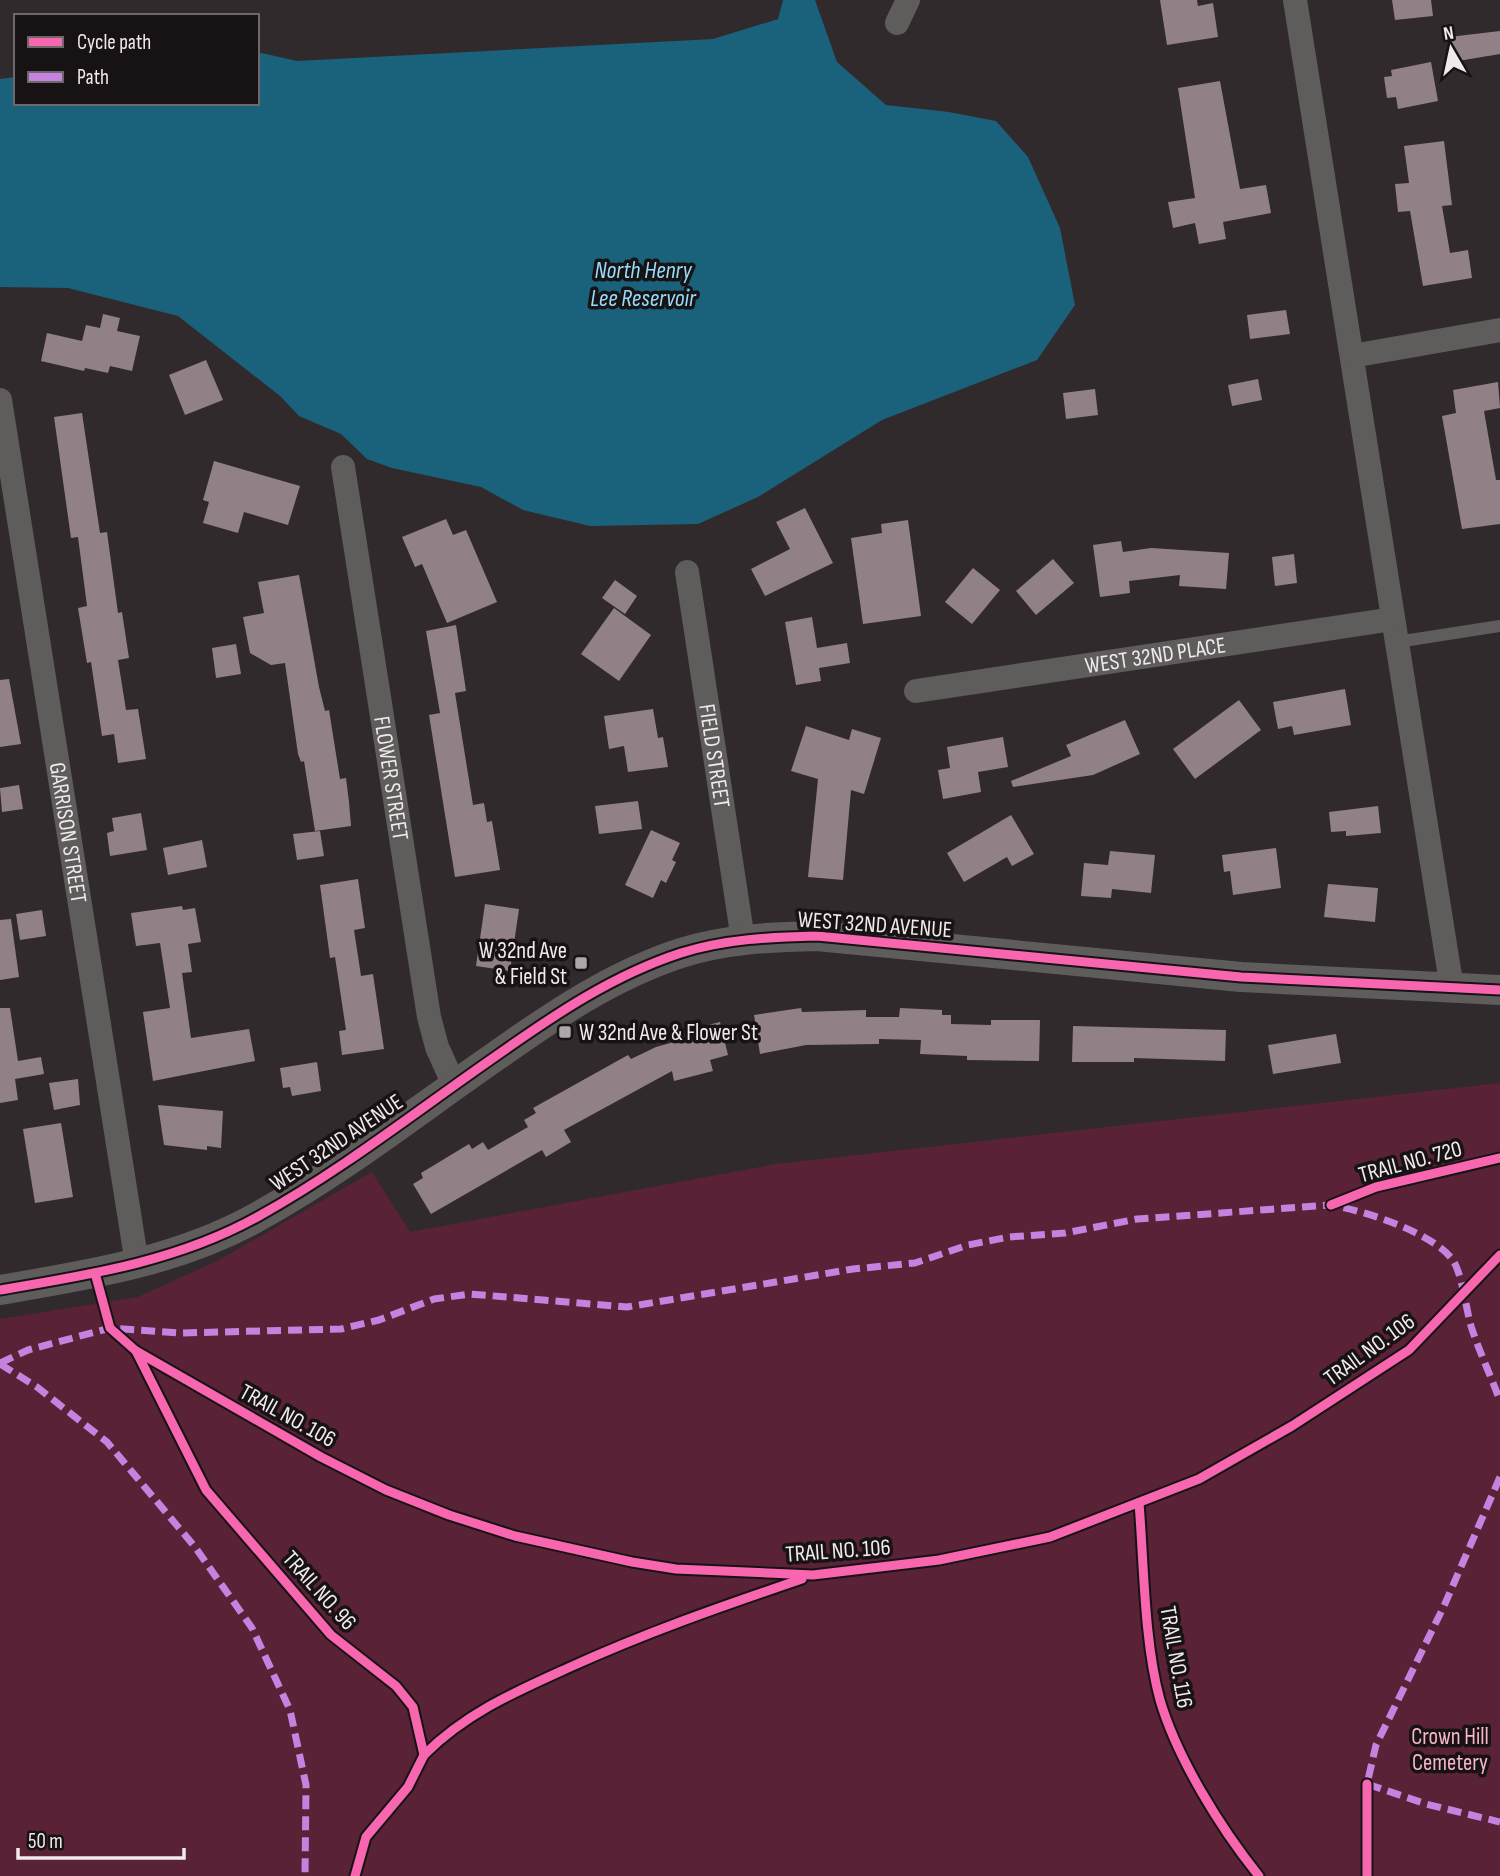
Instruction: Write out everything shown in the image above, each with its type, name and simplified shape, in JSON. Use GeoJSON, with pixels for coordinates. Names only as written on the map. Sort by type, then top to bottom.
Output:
{"type":"FeatureCollection","features":[{"type":"Feature","properties":{"kind":"street"},"geometry":{"type":"LineString","coordinates":[[897,23],[908,0]]}},
{"type":"Feature","properties":{"kind":"street"},"geometry":{"type":"LineString","coordinates":[[1295,0],[1452,989]]}},
{"type":"Feature","properties":{"kind":"street"},"geometry":{"type":"LineString","coordinates":[[1352,356],[1500,330]]}},
{"type":"Feature","properties":{"kind":"street","name":"GARRISON STREET"},"geometry":{"type":"LineString","coordinates":[[0,400],[136,1264]]}},
{"type":"Feature","properties":{"kind":"street","name":"FLOWER STREET"},"geometry":{"type":"LineString","coordinates":[[343,467],[429,1017],[440,1056],[454,1085]]}},
{"type":"Feature","properties":{"kind":"street","name":"FIELD STREET"},"geometry":{"type":"LineString","coordinates":[[687,572],[743,940]]}},
{"type":"Feature","properties":{"kind":"street","name":"WEST 32ND PLACE"},"geometry":{"type":"LineString","coordinates":[[916,691],[1395,630]]}},
{"type":"Feature","properties":{"kind":"street","name":"WEST 32ND AVENUE"},"geometry":{"type":"LineString","coordinates":[[0,1290],[136,1264],[205,1241],[256,1217],[324,1176],[546,1021],[628,974],[680,953],[743,940],[790,937],[857,939],[1241,977],[1500,990]]}},
{"type":"Feature","properties":{"kind":"lane"},"geometry":{"type":"LineString","coordinates":[[1395,630],[1500,626]]}},
{"type":"Feature","properties":{"kind":"green space","name":"Crown Hill Cemetery"},"geometry":{"type":"Polygon","coordinates":[[[1500,1083],[1500,1876],[0,1876],[0,1319],[138,1297],[217,1261],[372,1172],[410,1232],[776,1164],[1500,1083]]]}},
{"type":"Feature","properties":{"kind":"water","name":"North Henry Lee Reservoir"},"geometry":{"type":"Polygon","coordinates":[[[783,0],[815,0],[837,62],[886,105],[949,112],[996,121],[1028,157],[1060,228],[1075,305],[1037,360],[882,420],[758,497],[698,524],[590,526],[523,510],[481,487],[392,468],[367,459],[341,434],[299,416],[280,396],[178,316],[68,288],[0,287],[0,79],[14,77],[14,105],[259,105],[259,52],[297,61],[713,39],[778,19],[783,0]]]}},
{"type":"Feature","properties":{"kind":"building"},"geometry":{"type":"Polygon","coordinates":[[[1160,0],[1197,0],[1198,6],[1213,3],[1218,37],[1167,45],[1160,0]]]}},
{"type":"Feature","properties":{"kind":"building"},"geometry":{"type":"Polygon","coordinates":[[[1392,0],[1431,0],[1433,16],[1395,20],[1392,0]]]}},
{"type":"Feature","properties":{"kind":"building"},"geometry":{"type":"Polygon","coordinates":[[[1500,31],[1500,54],[1452,62],[1449,37],[1500,31]]]}},
{"type":"Feature","properties":{"kind":"building"},"geometry":{"type":"Polygon","coordinates":[[[1431,62],[1438,101],[1398,109],[1396,97],[1387,98],[1384,77],[1392,76],[1391,70],[1431,62]]]}},
{"type":"Feature","properties":{"kind":"building"},"geometry":{"type":"Polygon","coordinates":[[[1220,81],[1240,189],[1266,185],[1271,213],[1223,222],[1226,239],[1199,244],[1195,223],[1173,228],[1168,202],[1195,198],[1178,88],[1220,81]]]}},
{"type":"Feature","properties":{"kind":"building"},"geometry":{"type":"Polygon","coordinates":[[[1444,141],[1452,205],[1442,206],[1450,253],[1468,250],[1472,278],[1423,286],[1410,211],[1398,212],[1395,184],[1409,183],[1404,146],[1444,141]]]}},
{"type":"Feature","properties":{"kind":"building"},"geometry":{"type":"Polygon","coordinates":[[[1286,310],[1290,334],[1250,339],[1247,315],[1286,310]]]}},
{"type":"Feature","properties":{"kind":"building"},"geometry":{"type":"Polygon","coordinates":[[[103,314],[120,318],[117,331],[140,336],[132,371],[110,366],[108,373],[85,368],[84,371],[41,361],[47,333],[82,341],[86,325],[100,328],[103,314]]]}},
{"type":"Feature","properties":{"kind":"building"},"geometry":{"type":"Polygon","coordinates":[[[206,360],[223,400],[185,415],[169,375],[206,360]]]}},
{"type":"Feature","properties":{"kind":"building"},"geometry":{"type":"Polygon","coordinates":[[[1258,379],[1262,400],[1232,406],[1228,385],[1258,379]]]}},
{"type":"Feature","properties":{"kind":"building"},"geometry":{"type":"Polygon","coordinates":[[[1498,382],[1500,408],[1484,411],[1496,480],[1500,480],[1500,524],[1462,529],[1442,416],[1456,413],[1453,390],[1498,382]]]}},
{"type":"Feature","properties":{"kind":"building"},"geometry":{"type":"Polygon","coordinates":[[[1095,389],[1098,415],[1066,419],[1063,393],[1095,389]]]}},
{"type":"Feature","properties":{"kind":"building"},"geometry":{"type":"Polygon","coordinates":[[[82,413],[100,533],[107,532],[118,613],[122,612],[129,658],[118,660],[126,710],[138,709],[146,759],[118,763],[114,734],[102,736],[91,662],[87,663],[78,608],[87,606],[78,537],[71,538],[54,417],[82,413]]]}},
{"type":"Feature","properties":{"kind":"building"},"geometry":{"type":"Polygon","coordinates":[[[214,461],[300,486],[288,525],[244,512],[238,533],[203,523],[209,502],[203,500],[214,461]]]}},
{"type":"Feature","properties":{"kind":"building"},"geometry":{"type":"Polygon","coordinates":[[[805,508],[833,563],[765,596],[751,569],[790,549],[776,522],[805,508]]]}},
{"type":"Feature","properties":{"kind":"building"},"geometry":{"type":"Polygon","coordinates":[[[446,519],[453,535],[466,530],[497,602],[447,623],[422,564],[415,567],[402,537],[446,519]]]}},
{"type":"Feature","properties":{"kind":"building"},"geometry":{"type":"Polygon","coordinates":[[[908,520],[921,616],[863,624],[851,538],[882,533],[881,524],[908,520]]]}},
{"type":"Feature","properties":{"kind":"building"},"geometry":{"type":"Polygon","coordinates":[[[1121,541],[1123,552],[1151,548],[1229,553],[1226,589],[1179,586],[1180,575],[1129,581],[1130,593],[1100,597],[1093,545],[1121,541]]]}},
{"type":"Feature","properties":{"kind":"building"},"geometry":{"type":"Polygon","coordinates":[[[1294,554],[1297,583],[1275,586],[1272,557],[1294,554]]]}},
{"type":"Feature","properties":{"kind":"building"},"geometry":{"type":"Polygon","coordinates":[[[1053,559],[1074,583],[1036,615],[1016,591],[1053,559]]]}},
{"type":"Feature","properties":{"kind":"building"},"geometry":{"type":"Polygon","coordinates":[[[973,568],[1000,590],[972,624],[945,602],[973,568]]]}},
{"type":"Feature","properties":{"kind":"building"},"geometry":{"type":"Polygon","coordinates":[[[299,575],[319,687],[325,711],[329,710],[340,779],[346,778],[351,826],[315,831],[304,761],[301,762],[298,754],[285,663],[271,665],[250,653],[243,617],[264,613],[258,582],[299,575]]]}},
{"type":"Feature","properties":{"kind":"building"},"geometry":{"type":"Polygon","coordinates":[[[615,580],[637,596],[625,614],[602,598],[615,580]]]}},
{"type":"Feature","properties":{"kind":"building"},"geometry":{"type":"Polygon","coordinates":[[[614,608],[651,635],[619,681],[581,654],[614,608]]]}},
{"type":"Feature","properties":{"kind":"building"},"geometry":{"type":"Polygon","coordinates":[[[812,617],[817,648],[847,643],[850,663],[819,668],[821,681],[796,685],[785,622],[812,617]]]}},
{"type":"Feature","properties":{"kind":"building"},"geometry":{"type":"Polygon","coordinates":[[[456,625],[466,691],[455,693],[473,805],[484,803],[487,822],[492,821],[500,870],[455,877],[429,715],[440,713],[426,631],[456,625]]]}},
{"type":"Feature","properties":{"kind":"building"},"geometry":{"type":"Polygon","coordinates":[[[236,644],[241,674],[216,678],[212,648],[236,644]]]}},
{"type":"Feature","properties":{"kind":"building"},"geometry":{"type":"Polygon","coordinates":[[[9,679],[21,744],[0,747],[0,680],[9,679]]]}},
{"type":"Feature","properties":{"kind":"building"},"geometry":{"type":"Polygon","coordinates":[[[1345,689],[1351,725],[1294,735],[1292,726],[1278,729],[1273,702],[1345,689]]]}},
{"type":"Feature","properties":{"kind":"building"},"geometry":{"type":"Polygon","coordinates":[[[1239,700],[1261,730],[1195,779],[1173,749],[1239,700]]]}},
{"type":"Feature","properties":{"kind":"building"},"geometry":{"type":"Polygon","coordinates":[[[653,709],[658,738],[663,737],[668,767],[628,772],[624,746],[609,749],[604,716],[653,709]]]}},
{"type":"Feature","properties":{"kind":"building"},"geometry":{"type":"Polygon","coordinates":[[[1125,720],[1140,754],[1093,775],[1013,787],[1011,781],[1071,756],[1066,745],[1125,720]]]}},
{"type":"Feature","properties":{"kind":"building"},"geometry":{"type":"Polygon","coordinates":[[[806,726],[849,740],[852,729],[881,738],[864,794],[851,790],[843,880],[808,877],[818,779],[791,771],[806,726]]]}},
{"type":"Feature","properties":{"kind":"building"},"geometry":{"type":"Polygon","coordinates":[[[1003,737],[1008,767],[978,772],[981,792],[943,799],[938,770],[950,768],[947,747],[1003,737]]]}},
{"type":"Feature","properties":{"kind":"building"},"geometry":{"type":"Polygon","coordinates":[[[19,785],[23,809],[2,812],[0,788],[19,785]]]}},
{"type":"Feature","properties":{"kind":"building"},"geometry":{"type":"Polygon","coordinates":[[[638,801],[642,829],[599,834],[595,806],[638,801]]]}},
{"type":"Feature","properties":{"kind":"building"},"geometry":{"type":"Polygon","coordinates":[[[1378,806],[1381,833],[1346,836],[1346,831],[1331,832],[1329,812],[1378,806]]]}},
{"type":"Feature","properties":{"kind":"building"},"geometry":{"type":"Polygon","coordinates":[[[141,813],[147,850],[110,856],[107,833],[114,831],[112,818],[141,813]]]}},
{"type":"Feature","properties":{"kind":"building"},"geometry":{"type":"Polygon","coordinates":[[[1011,815],[1034,854],[1012,866],[1007,857],[964,882],[947,853],[1011,815]]]}},
{"type":"Feature","properties":{"kind":"building"},"geometry":{"type":"Polygon","coordinates":[[[651,830],[680,843],[672,860],[676,862],[666,883],[661,880],[653,898],[625,885],[651,830]]]}},
{"type":"Feature","properties":{"kind":"building"},"geometry":{"type":"Polygon","coordinates":[[[320,831],[324,856],[297,860],[293,834],[320,831]]]}},
{"type":"Feature","properties":{"kind":"building"},"geometry":{"type":"Polygon","coordinates":[[[202,840],[207,867],[168,875],[163,848],[202,840]]]}},
{"type":"Feature","properties":{"kind":"building"},"geometry":{"type":"Polygon","coordinates":[[[1276,848],[1281,888],[1233,895],[1230,871],[1224,872],[1222,855],[1276,848]]]}},
{"type":"Feature","properties":{"kind":"building"},"geometry":{"type":"Polygon","coordinates":[[[1110,851],[1155,855],[1151,893],[1112,889],[1111,898],[1081,896],[1084,863],[1108,865],[1110,851]]]}},
{"type":"Feature","properties":{"kind":"building"},"geometry":{"type":"Polygon","coordinates":[[[358,879],[365,928],[354,930],[361,976],[373,974],[384,1049],[342,1055],[339,1031],[346,1030],[335,957],[330,958],[320,885],[358,879]]]}},
{"type":"Feature","properties":{"kind":"building"},"geometry":{"type":"Polygon","coordinates":[[[1328,884],[1378,888],[1375,922],[1324,917],[1328,884]]]}},
{"type":"Feature","properties":{"kind":"building"},"geometry":{"type":"Polygon","coordinates":[[[485,904],[519,909],[510,971],[476,966],[485,904]]]}},
{"type":"Feature","properties":{"kind":"building"},"geometry":{"type":"Polygon","coordinates":[[[182,906],[183,910],[195,908],[201,942],[188,944],[192,972],[182,973],[191,1038],[249,1029],[255,1061],[153,1081],[143,1012],[170,1008],[160,943],[136,946],[131,913],[182,906]]]}},
{"type":"Feature","properties":{"kind":"building"},"geometry":{"type":"Polygon","coordinates":[[[42,910],[46,936],[20,940],[16,914],[42,910]]]}},
{"type":"Feature","properties":{"kind":"building"},"geometry":{"type":"Polygon","coordinates":[[[11,919],[19,977],[0,980],[0,920],[11,919]]]}},
{"type":"Feature","properties":{"kind":"building"},"geometry":{"type":"Polygon","coordinates":[[[0,1008],[10,1008],[18,1061],[41,1057],[44,1074],[15,1079],[18,1100],[0,1103],[0,1008]]]}},
{"type":"Feature","properties":{"kind":"building"},"geometry":{"type":"Polygon","coordinates":[[[801,1008],[802,1012],[866,1010],[866,1017],[899,1017],[900,1008],[942,1010],[942,1015],[951,1015],[951,1024],[991,1025],[991,1020],[1040,1020],[1039,1061],[967,1060],[967,1056],[920,1054],[921,1040],[879,1039],[879,1044],[806,1045],[760,1054],[754,1015],[801,1008]]]}},
{"type":"Feature","properties":{"kind":"building"},"geometry":{"type":"Polygon","coordinates":[[[720,1022],[728,1055],[710,1060],[713,1071],[674,1081],[672,1071],[564,1130],[571,1142],[546,1157],[542,1150],[431,1214],[413,1184],[423,1178],[421,1173],[469,1144],[472,1149],[483,1142],[488,1150],[528,1127],[524,1120],[536,1113],[533,1108],[628,1055],[631,1059],[656,1047],[681,1040],[679,1032],[720,1022]]]}},
{"type":"Feature","properties":{"kind":"building"},"geometry":{"type":"Polygon","coordinates":[[[1073,1026],[1226,1030],[1225,1061],[1134,1058],[1134,1062],[1072,1062],[1073,1026]]]}},
{"type":"Feature","properties":{"kind":"building"},"geometry":{"type":"Polygon","coordinates":[[[1336,1034],[1341,1063],[1273,1074],[1268,1045],[1336,1034]]]}},
{"type":"Feature","properties":{"kind":"building"},"geometry":{"type":"Polygon","coordinates":[[[317,1062],[321,1091],[292,1096],[290,1087],[283,1088],[280,1068],[317,1062]]]}},
{"type":"Feature","properties":{"kind":"building"},"geometry":{"type":"Polygon","coordinates":[[[78,1079],[80,1105],[54,1110],[49,1083],[78,1079]]]}},
{"type":"Feature","properties":{"kind":"building"},"geometry":{"type":"Polygon","coordinates":[[[158,1105],[223,1111],[221,1148],[207,1146],[207,1150],[164,1145],[158,1105]]]}},
{"type":"Feature","properties":{"kind":"building"},"geometry":{"type":"Polygon","coordinates":[[[61,1123],[73,1197],[35,1203],[23,1129],[61,1123]]]}},
{"type":"Feature","properties":{"kind":"marked path"},"geometry":{"type":"LineString","coordinates":[[0,1363],[28,1350],[110,1328],[180,1333],[341,1329],[379,1320],[434,1299],[470,1294],[627,1307],[853,1269],[915,1263],[968,1245],[1009,1237],[1065,1233],[1137,1219],[1331,1205],[1396,1224],[1429,1240],[1452,1259],[1461,1281],[1471,1326],[1500,1401]]}},
{"type":"Feature","properties":{"kind":"marked path"},"geometry":{"type":"LineString","coordinates":[[0,1364],[37,1387],[107,1442],[195,1547],[252,1628],[290,1710],[306,1785],[305,1876]]}},
{"type":"Feature","properties":{"kind":"marked path"},"geometry":{"type":"LineString","coordinates":[[1500,1477],[1444,1606],[1376,1745],[1367,1784],[1426,1804],[1500,1822]]}},
{"type":"Feature","properties":{"kind":"cycle path"},"geometry":{"type":"LineString","coordinates":[[0,1290],[133,1264],[229,1231],[320,1179],[585,997],[656,962],[714,945],[765,938],[817,936],[1241,977],[1500,990]]}},
{"type":"Feature","properties":{"kind":"cycle path","name":"TRAIL NO. 720"},"geometry":{"type":"LineString","coordinates":[[1331,1205],[1376,1187],[1500,1158]]}},
{"type":"Feature","properties":{"kind":"cycle path","name":"TRAIL NO. 106"},"geometry":{"type":"LineString","coordinates":[[136,1351],[321,1457],[386,1490],[449,1515],[515,1536],[632,1562],[676,1569],[813,1575],[939,1560],[1050,1537],[1199,1479],[1292,1426],[1409,1350],[1500,1255]]}},
{"type":"Feature","properties":{"kind":"cycle path","name":"TRAIL NO. 96"},"geometry":{"type":"LineString","coordinates":[[95,1273],[110,1328],[136,1351],[206,1490],[331,1635],[396,1686],[413,1707],[424,1755],[408,1787],[366,1837],[355,1876]]}},
{"type":"Feature","properties":{"kind":"cycle path","name":"TRAIL NO. 116"},"geometry":{"type":"LineString","coordinates":[[1139,1503],[1148,1628],[1160,1700],[1189,1769],[1230,1837],[1259,1876]]}},
{"type":"Feature","properties":{"kind":"cycle path","name":"TRAIL NO. 106"},"geometry":{"type":"LineString","coordinates":[[424,1755],[474,1715],[529,1686],[655,1632],[802,1579]]}},
{"type":"Feature","properties":{"kind":"cycle path"},"geometry":{"type":"LineString","coordinates":[[1367,1784],[1367,1876]]}},
{"type":"Feature","properties":{"kind":"place","name":"W 32nd Ave & Field St"},"geometry":{"type":"Point","coordinates":[581,963]}},
{"type":"Feature","properties":{"kind":"place","name":"W 32nd Ave & Flower St"},"geometry":{"type":"Point","coordinates":[565,1032]}}]}
